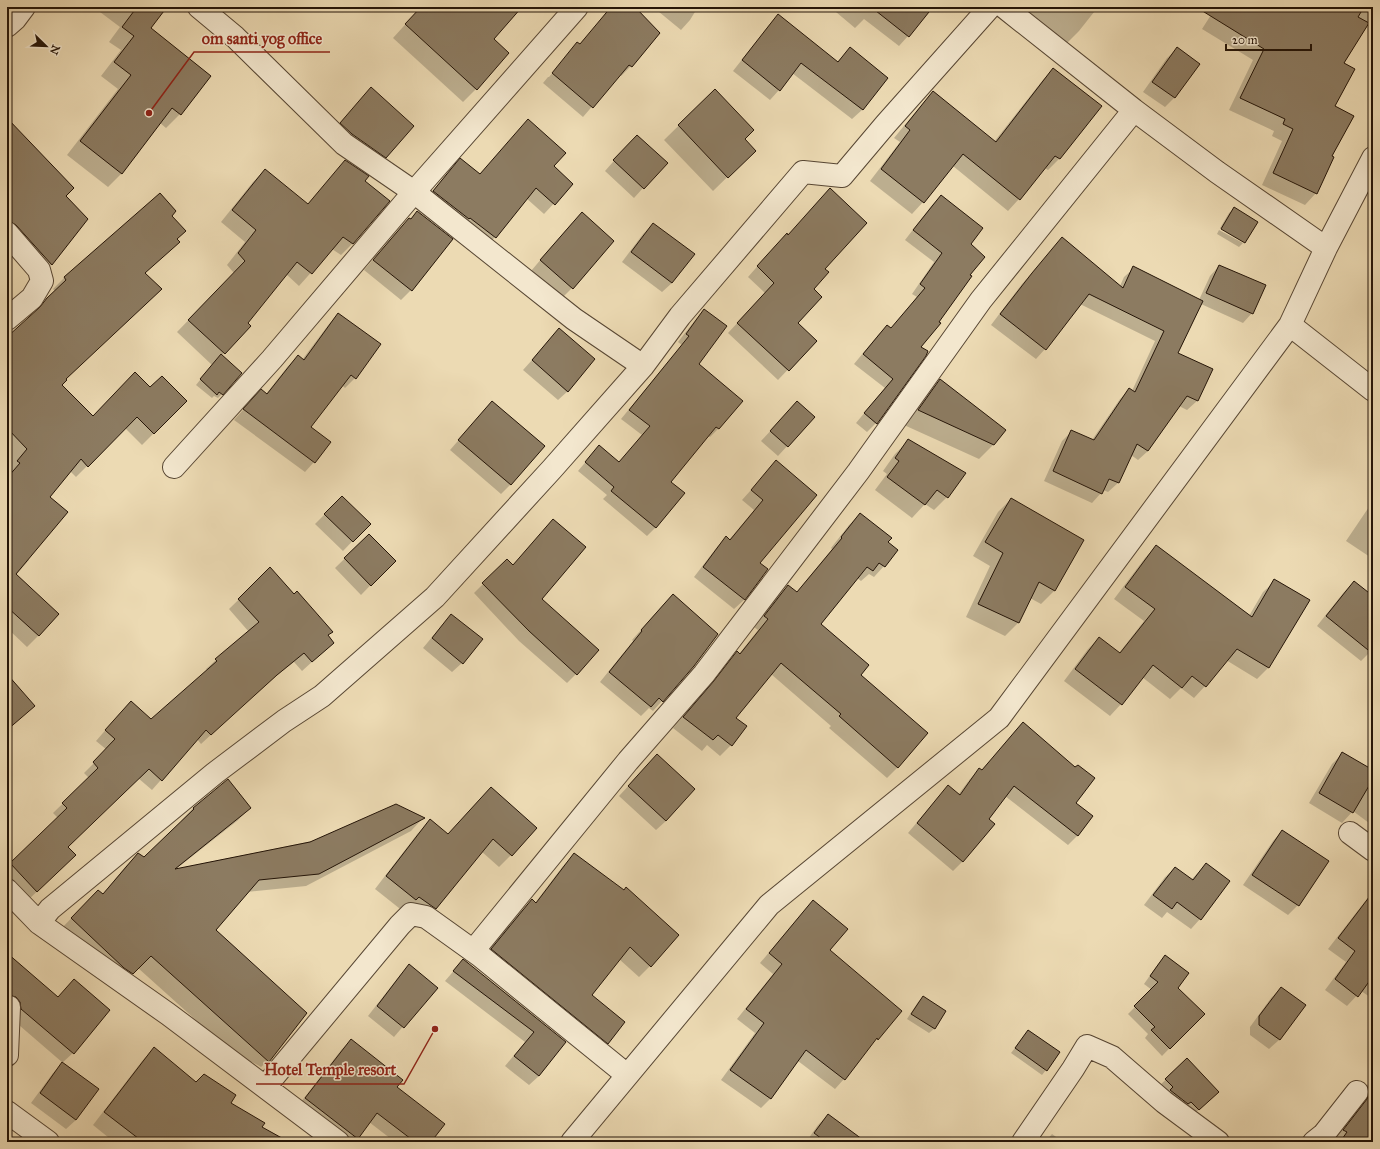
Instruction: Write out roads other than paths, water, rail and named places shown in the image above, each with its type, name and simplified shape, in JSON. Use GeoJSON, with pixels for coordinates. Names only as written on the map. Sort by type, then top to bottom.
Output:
{"type":"FeatureCollection","features":[{"type":"Feature","properties":{"kind":"street"},"geometry":{"type":"LineString","coordinates":[[7,26],[15,19],[24,7]]}},
{"type":"Feature","properties":{"kind":"street"},"geometry":{"type":"LineString","coordinates":[[199,7],[236,37],[344,144],[414,192],[574,319],[643,366]]}},
{"type":"Feature","properties":{"kind":"street"},"geometry":{"type":"LineString","coordinates":[[174,467],[272,360],[414,192],[576,7]]}},
{"type":"Feature","properties":{"kind":"street"},"geometry":{"type":"LineString","coordinates":[[39,923],[50,909],[214,773],[284,721],[322,696],[435,597],[552,469],[643,366],[680,316],[803,172],[842,176],[885,125],[990,7]]}},
{"type":"Feature","properties":{"kind":"street"},"geometry":{"type":"LineString","coordinates":[[1004,7],[1134,110],[1217,172],[1326,248]]}},
{"type":"Feature","properties":{"kind":"street"},"geometry":{"type":"LineString","coordinates":[[473,951],[628,761],[704,674],[858,472],[981,300],[1134,110]]}},
{"type":"Feature","properties":{"kind":"street"},"geometry":{"type":"LineString","coordinates":[[572,1142],[769,905],[999,718],[1290,325],[1326,248],[1373,158]]}},
{"type":"Feature","properties":{"kind":"street"},"geometry":{"type":"LineString","coordinates":[[7,233],[39,270],[42,281],[32,298],[7,319]]}},
{"type":"Feature","properties":{"kind":"street"},"geometry":{"type":"LineString","coordinates":[[1290,325],[1373,390]]}},
{"type":"Feature","properties":{"kind":"street"},"geometry":{"type":"LineString","coordinates":[[1350,833],[1373,850]]}},
{"type":"Feature","properties":{"kind":"street"},"geometry":{"type":"LineString","coordinates":[[7,890],[39,923],[168,1014],[338,1142]]}},
{"type":"Feature","properties":{"kind":"street"},"geometry":{"type":"LineString","coordinates":[[265,1087],[400,925],[411,914],[426,917],[473,951],[627,1075]]}},
{"type":"Feature","properties":{"kind":"street"},"geometry":{"type":"LineString","coordinates":[[7,1056],[9,1007]]}},
{"type":"Feature","properties":{"kind":"street"},"geometry":{"type":"LineString","coordinates":[[1023,1142],[1087,1046],[1112,1057],[1164,1102],[1218,1142]]}},
{"type":"Feature","properties":{"kind":"street"},"geometry":{"type":"LineString","coordinates":[[1314,1142],[1324,1134],[1357,1092]]}},
{"type":"Feature","properties":{"kind":"street"},"geometry":{"type":"LineString","coordinates":[[7,1112],[48,1142]]}},
{"type":"Feature","properties":{"kind":"place","name":"om santi yog office"},"geometry":{"type":"Point","coordinates":[149,113]}},
{"type":"Feature","properties":{"kind":"place","name":"Hotel Temple resort"},"geometry":{"type":"Point","coordinates":[435,1029]}}]}
